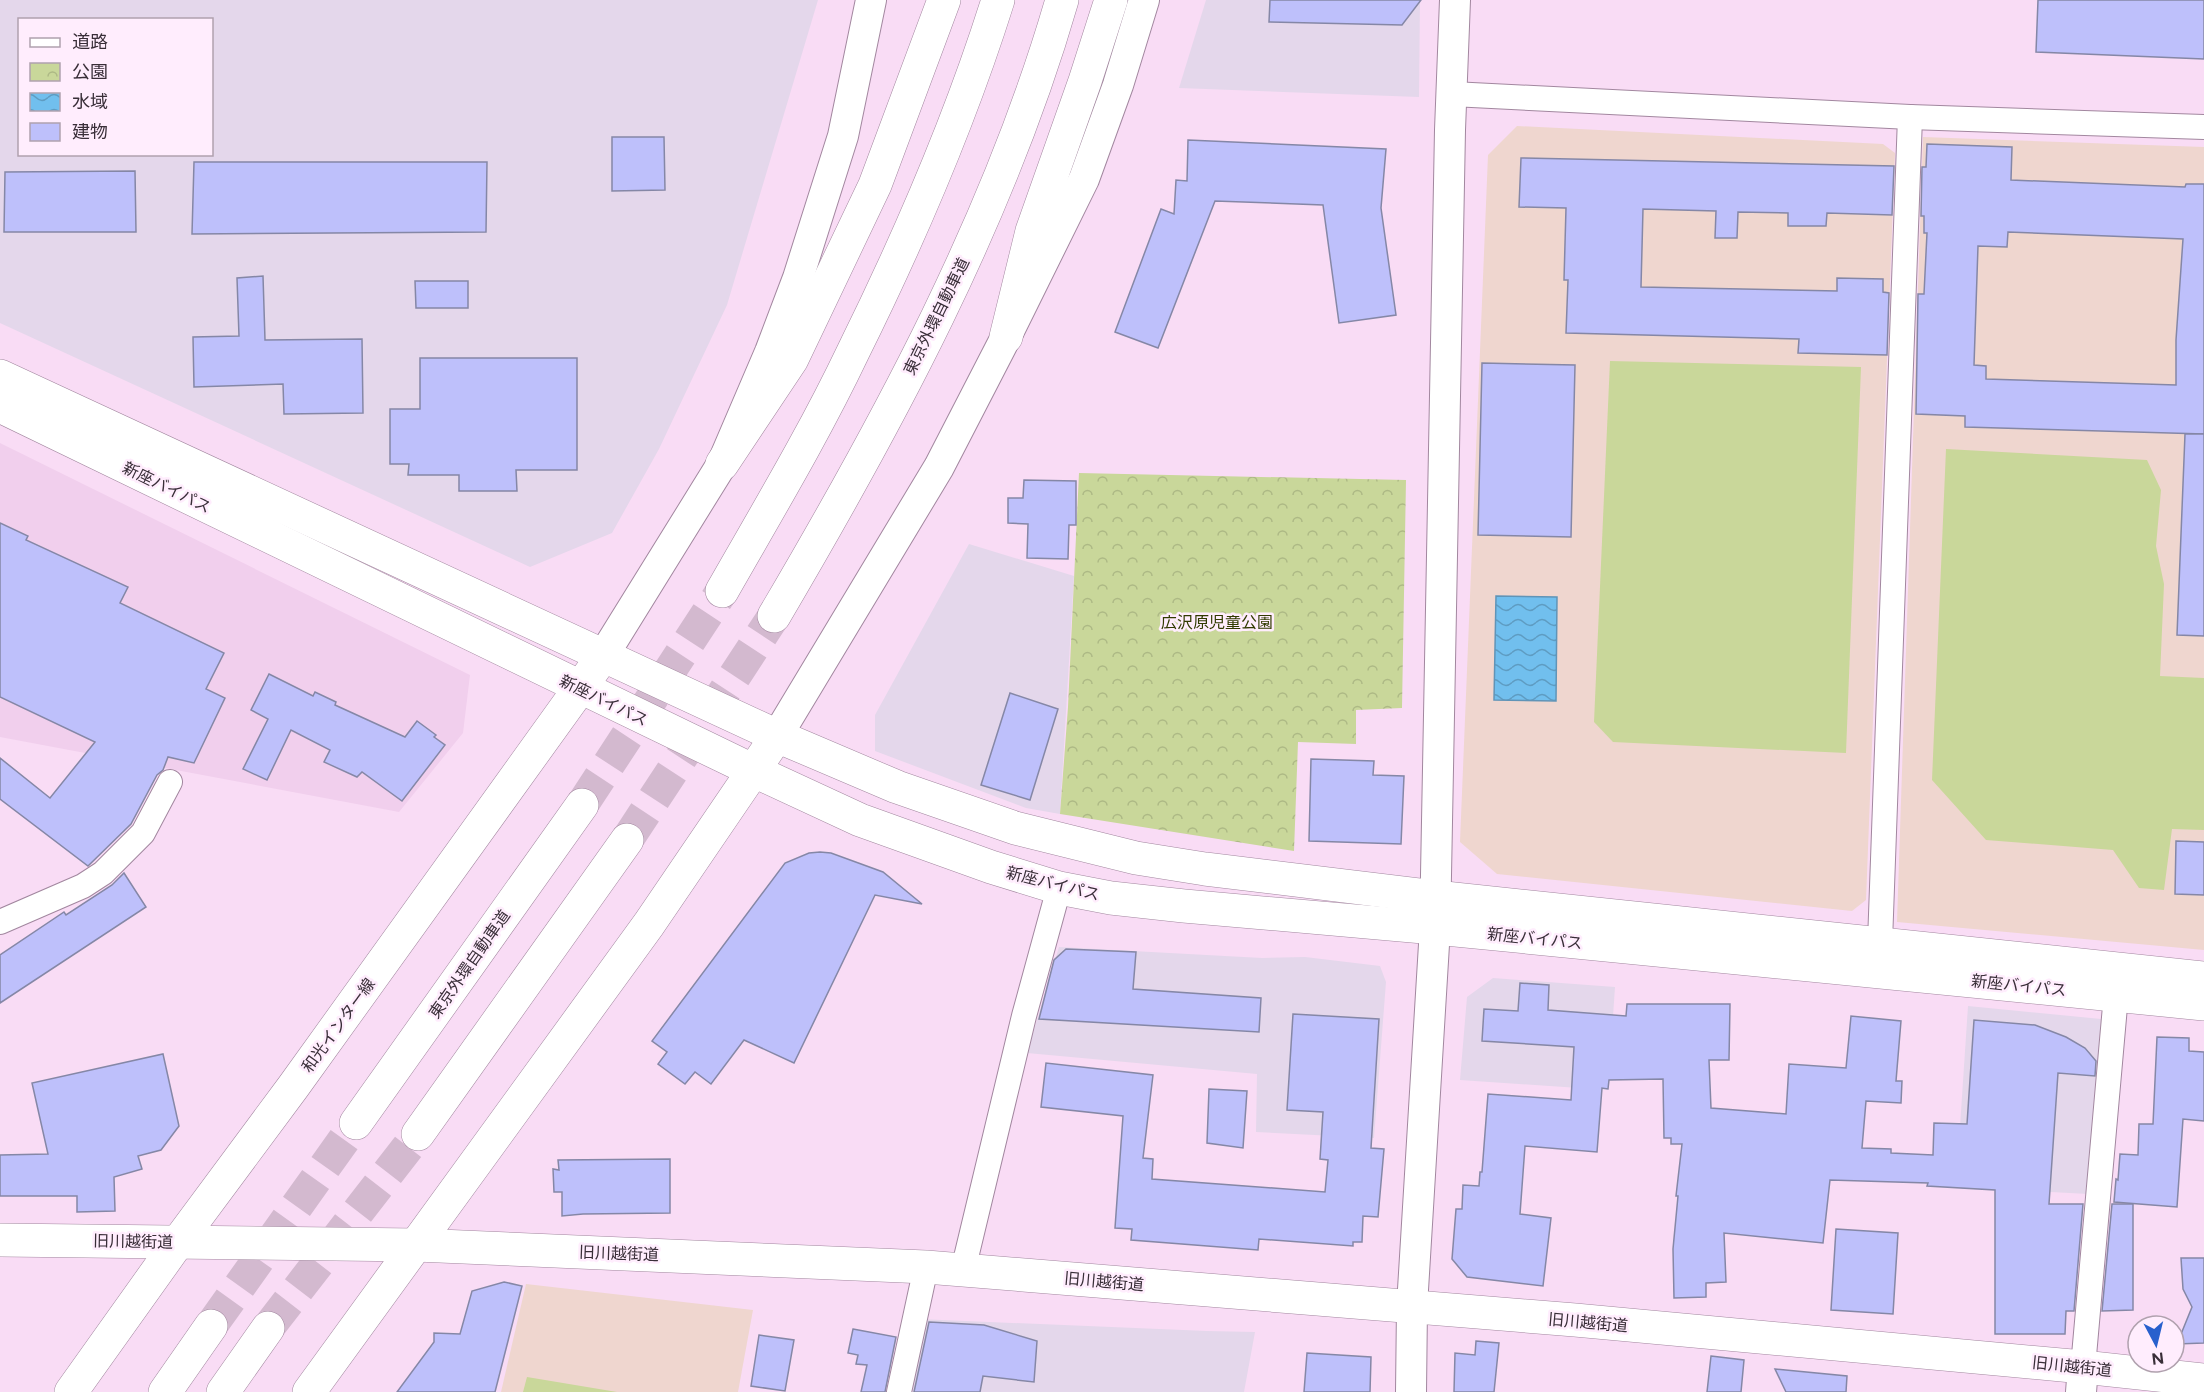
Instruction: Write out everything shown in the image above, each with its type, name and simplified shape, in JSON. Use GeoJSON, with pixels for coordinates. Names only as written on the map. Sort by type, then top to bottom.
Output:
{"type":"FeatureCollection","features":[{"type":"Feature","properties":{"kind":"main road"},"geometry":{"type":"LineString","coordinates":[[722,464],[792,359],[874,185],[944,0]]}},
{"type":"Feature","properties":{"kind":"main road"},"geometry":{"type":"LineString","coordinates":[[722,591],[853,354],[919,212],[998,0]]}},
{"type":"Feature","properties":{"kind":"main road","name":"東京外環自動車道"},"geometry":{"type":"LineString","coordinates":[[774,616],[821,537],[917,359],[982,220],[1048,49],[1062,0]]}},
{"type":"Feature","properties":{"kind":"main road"},"geometry":{"type":"LineString","coordinates":[[1005,337],[1032,231],[1111,0]]}},
{"type":"Feature","properties":{"kind":"main road","name":"新座バイパス"},"geometry":{"type":"LineString","coordinates":[[0,376],[777,736],[897,787],[1015,828],[1136,858],[1435,912],[2204,1004]]}},
{"type":"Feature","properties":{"kind":"main road","name":"新座バイパス"},"geometry":{"type":"LineString","coordinates":[[0,406],[752,771],[860,820],[991,867],[1059,888],[1111,898],[1184,906],[1435,912],[1880,942],[2204,978]]}},
{"type":"Feature","properties":{"kind":"main road","name":"和光インター線"},"geometry":{"type":"LineString","coordinates":[[71,1392],[603,656]]}},
{"type":"Feature","properties":{"kind":"main road"},"geometry":{"type":"LineString","coordinates":[[309,1392],[649,924],[777,736]]}},
{"type":"Feature","properties":{"kind":"main road","name":"東京外環自動車道"},"geometry":{"type":"LineString","coordinates":[[356,1124],[582,805]]}},
{"type":"Feature","properties":{"kind":"main road"},"geometry":{"type":"LineString","coordinates":[[418,1134],[627,840]]}},
{"type":"Feature","properties":{"kind":"main road","name":"旧川越街道"},"geometry":{"type":"LineString","coordinates":[[0,1239],[416,1245],[926,1267],[1412,1306],[2082,1379],[2204,1380]]}},
{"type":"Feature","properties":{"kind":"main road"},"geometry":{"type":"LineString","coordinates":[[165,1392],[211,1326]]}},
{"type":"Feature","properties":{"kind":"main road"},"geometry":{"type":"LineString","coordinates":[[223,1392],[268,1328]]}},
{"type":"Feature","properties":{"kind":"street"},"geometry":{"type":"LineString","coordinates":[[603,656],[722,464],[770,352],[798,278],[843,136],[871,0]]}},
{"type":"Feature","properties":{"kind":"street"},"geometry":{"type":"LineString","coordinates":[[777,736],[939,467],[1084,179],[1118,85],[1144,0]]}},
{"type":"Feature","properties":{"kind":"street"},"geometry":{"type":"LineString","coordinates":[[1411,1392],[1412,1306],[1435,912],[1445,351],[1455,0]]}},
{"type":"Feature","properties":{"kind":"street"},"geometry":{"type":"LineString","coordinates":[[1452,94],[1910,117],[2204,128]]}},
{"type":"Feature","properties":{"kind":"street"},"geometry":{"type":"LineString","coordinates":[[1880,942],[1910,117]]}},
{"type":"Feature","properties":{"kind":"street"},"geometry":{"type":"LineString","coordinates":[[0,922],[83,886],[103,873],[143,833],[170,782]]}},
{"type":"Feature","properties":{"kind":"street"},"geometry":{"type":"LineString","coordinates":[[963,1270],[1024,1016],[1059,888]]}},
{"type":"Feature","properties":{"kind":"street"},"geometry":{"type":"LineString","coordinates":[[2082,1379],[2116,995]]}},
{"type":"Feature","properties":{"kind":"street"},"geometry":{"type":"LineString","coordinates":[[899,1392],[926,1267]]}},
{"type":"Feature","properties":{"kind":"shaded area"},"geometry":{"type":"Polygon","coordinates":[[[0,0],[818,0],[727,305],[659,449],[612,533],[530,567],[0,323],[0,0]]]}},
{"type":"Feature","properties":{"kind":"shaded area"},"geometry":{"type":"Polygon","coordinates":[[[1206,0],[1420,0],[1419,97],[1179,88],[1206,0]]]}},
{"type":"Feature","properties":{"kind":"shaded area"},"geometry":{"type":"Polygon","coordinates":[[[1517,126],[1883,144],[1895,153],[1866,900],[1852,911],[1497,874],[1460,842],[1488,155],[1517,126]]]}},
{"type":"Feature","properties":{"kind":"shaded area"},"geometry":{"type":"Polygon","coordinates":[[[1923,137],[2204,147],[2204,950],[1897,922],[1923,137]]]}},
{"type":"Feature","properties":{"kind":"shaded area"},"geometry":{"type":"Polygon","coordinates":[[[0,443],[470,675],[463,733],[399,812],[0,737],[0,443]]]}},
{"type":"Feature","properties":{"kind":"shaded area"},"geometry":{"type":"Polygon","coordinates":[[[969,544],[1074,576],[1060,814],[1026,808],[875,751],[875,715],[969,544]]]}},
{"type":"Feature","properties":{"kind":"shaded area"},"geometry":{"type":"Polygon","coordinates":[[[1059,947],[1262,958],[1305,957],[1380,966],[1386,982],[1374,1138],[1256,1132],[1257,1074],[1027,1053],[1059,947]]]}},
{"type":"Feature","properties":{"kind":"shaded area"},"geometry":{"type":"Polygon","coordinates":[[[1493,978],[1615,987],[1608,1090],[1460,1080],[1467,997],[1493,978]]]}},
{"type":"Feature","properties":{"kind":"shaded area"},"geometry":{"type":"Polygon","coordinates":[[[1968,1006],[2101,1019],[2088,1194],[1956,1187],[1968,1006]]]}},
{"type":"Feature","properties":{"kind":"shaded area"},"geometry":{"type":"Polygon","coordinates":[[[526,1284],[753,1310],[738,1392],[501,1392],[526,1284]]]}},
{"type":"Feature","properties":{"kind":"shaded area"},"geometry":{"type":"Polygon","coordinates":[[[919,1319],[1255,1332],[1244,1392],[904,1392],[919,1319]]]}},
{"type":"Feature","properties":{"kind":"green space"},"geometry":{"type":"Polygon","coordinates":[[[1610,361],[1861,367],[1846,753],[1613,742],[1594,722],[1610,361]]]}},
{"type":"Feature","properties":{"kind":"green space"},"geometry":{"type":"Polygon","coordinates":[[[1946,449],[2147,460],[2161,490],[2156,546],[2164,584],[2160,676],[2204,678],[2204,830],[2172,829],[2164,890],[2139,888],[2113,850],[1986,840],[1932,780],[1946,449]]]}},
{"type":"Feature","properties":{"kind":"green space","name":"広沢原児童公園"},"geometry":{"type":"Polygon","coordinates":[[[1079,473],[1406,480],[1402,708],[1356,710],[1356,744],[1298,742],[1294,851],[1060,814],[1068,707],[1079,473]]]}},
{"type":"Feature","properties":{"kind":"green space"},"geometry":{"type":"Polygon","coordinates":[[[527,1377],[617,1392],[523,1392],[527,1377]]]}},
{"type":"Feature","properties":{"kind":"water"},"geometry":{"type":"Polygon","coordinates":[[[1496,596],[1557,597],[1556,701],[1494,700],[1496,596]]]}},
{"type":"Feature","properties":{"kind":"building"},"geometry":{"type":"Polygon","coordinates":[[[1270,0],[1421,0],[1402,25],[1269,22],[1270,0]]]}},
{"type":"Feature","properties":{"kind":"building"},"geometry":{"type":"Polygon","coordinates":[[[2038,0],[2204,0],[2204,59],[2036,52],[2038,0]]]}},
{"type":"Feature","properties":{"kind":"building"},"geometry":{"type":"Polygon","coordinates":[[[612,137],[664,137],[665,190],[612,191],[612,137]]]}},
{"type":"Feature","properties":{"kind":"building"},"geometry":{"type":"Polygon","coordinates":[[[1188,140],[1386,149],[1381,208],[1396,315],[1339,323],[1323,205],[1215,201],[1158,348],[1115,332],[1161,209],[1174,214],[1176,180],[1187,181],[1188,140]]]}},
{"type":"Feature","properties":{"kind":"building"},"geometry":{"type":"Polygon","coordinates":[[[1927,144],[2012,147],[2011,180],[2185,187],[2186,184],[2204,184],[2204,434],[1965,427],[1965,416],[1916,414],[1918,294],[1924,294],[1927,233],[1924,233],[1924,216],[1921,216],[1922,167],[1926,167],[1927,144]],[[2008,232],[2007,247],[1978,246],[1974,365],[1986,366],[1986,379],[2176,385],[2176,340],[2183,239],[2008,232]]]}},
{"type":"Feature","properties":{"kind":"building"},"geometry":{"type":"Polygon","coordinates":[[[1521,158],[1894,166],[1892,215],[1827,213],[1826,226],[1788,226],[1788,213],[1738,212],[1737,238],[1715,238],[1716,211],[1643,209],[1641,287],[1837,291],[1837,278],[1883,279],[1883,292],[1889,293],[1887,355],[1798,353],[1799,339],[1566,333],[1568,280],[1564,280],[1566,208],[1519,207],[1521,158]]]}},
{"type":"Feature","properties":{"kind":"building"},"geometry":{"type":"Polygon","coordinates":[[[194,162],[487,162],[486,232],[192,234],[194,162]]]}},
{"type":"Feature","properties":{"kind":"building"},"geometry":{"type":"Polygon","coordinates":[[[135,171],[136,232],[4,232],[5,172],[135,171]]]}},
{"type":"Feature","properties":{"kind":"building"},"geometry":{"type":"Polygon","coordinates":[[[263,276],[265,340],[362,339],[363,413],[284,414],[283,384],[194,387],[193,337],[239,336],[237,278],[263,276]]]}},
{"type":"Feature","properties":{"kind":"building"},"geometry":{"type":"Polygon","coordinates":[[[415,281],[468,281],[468,308],[416,308],[415,281]]]}},
{"type":"Feature","properties":{"kind":"building"},"geometry":{"type":"Polygon","coordinates":[[[420,358],[577,358],[577,470],[516,470],[517,491],[459,491],[459,475],[408,475],[409,464],[390,464],[390,409],[420,409],[420,358]]]}},
{"type":"Feature","properties":{"kind":"building"},"geometry":{"type":"Polygon","coordinates":[[[1482,363],[1575,365],[1571,537],[1478,535],[1482,363]]]}},
{"type":"Feature","properties":{"kind":"building"},"geometry":{"type":"Polygon","coordinates":[[[2185,434],[2204,434],[2204,636],[2177,635],[2185,434]]]}},
{"type":"Feature","properties":{"kind":"building"},"geometry":{"type":"Polygon","coordinates":[[[1024,480],[1076,481],[1076,525],[1069,525],[1068,559],[1027,558],[1028,524],[1008,523],[1008,498],[1023,498],[1024,480]]]}},
{"type":"Feature","properties":{"kind":"building"},"geometry":{"type":"Polygon","coordinates":[[[0,523],[28,536],[26,540],[128,587],[120,603],[224,653],[206,689],[225,698],[194,763],[168,757],[163,770],[157,775],[131,824],[88,866],[0,799],[0,758],[50,798],[95,742],[0,697],[0,523]]]}},
{"type":"Feature","properties":{"kind":"building"},"geometry":{"type":"Polygon","coordinates":[[[269,674],[313,696],[315,692],[336,702],[335,705],[405,737],[417,721],[445,745],[402,801],[362,772],[357,777],[324,762],[330,750],[291,730],[267,780],[243,769],[268,719],[251,710],[269,674]]]}},
{"type":"Feature","properties":{"kind":"building"},"geometry":{"type":"Polygon","coordinates":[[[1010,693],[1058,709],[1030,800],[981,785],[1010,693]]]}},
{"type":"Feature","properties":{"kind":"building"},"geometry":{"type":"Polygon","coordinates":[[[1311,759],[1374,761],[1373,775],[1404,776],[1401,844],[1309,841],[1311,759]]]}},
{"type":"Feature","properties":{"kind":"building"},"geometry":{"type":"Polygon","coordinates":[[[2176,841],[2204,842],[2204,895],[2175,894],[2176,841]]]}},
{"type":"Feature","properties":{"kind":"building"},"geometry":{"type":"Polygon","coordinates":[[[809,853],[831,853],[883,872],[922,904],[875,895],[794,1063],[744,1040],[711,1084],[695,1072],[685,1084],[658,1064],[667,1052],[652,1041],[785,863],[809,853]]]}},
{"type":"Feature","properties":{"kind":"building"},"geometry":{"type":"Polygon","coordinates":[[[124,873],[146,907],[0,1003],[0,955],[64,912],[66,915],[112,885],[124,873]]]}},
{"type":"Feature","properties":{"kind":"building"},"geometry":{"type":"Polygon","coordinates":[[[1066,949],[1136,952],[1133,989],[1261,998],[1259,1032],[1039,1019],[1054,960],[1066,949]]]}},
{"type":"Feature","properties":{"kind":"building"},"geometry":{"type":"Polygon","coordinates":[[[1520,983],[1549,985],[1548,1010],[1626,1016],[1627,1004],[1730,1004],[1729,1060],[1709,1060],[1711,1108],[1786,1114],[1789,1064],[1846,1068],[1851,1016],[1901,1021],[1896,1081],[1902,1081],[1901,1103],[1866,1101],[1862,1148],[1891,1149],[1891,1153],[1933,1155],[1934,1123],[1967,1124],[1974,1020],[2035,1025],[2066,1037],[2085,1048],[2096,1061],[2095,1076],[2058,1073],[2049,1204],[2083,1204],[2074,1311],[2066,1311],[2065,1334],[1995,1334],[1995,1190],[1927,1186],[1928,1183],[1830,1180],[1823,1243],[1724,1233],[1726,1282],[1706,1283],[1706,1297],[1674,1298],[1673,1249],[1682,1144],[1671,1144],[1671,1138],[1664,1138],[1663,1079],[1609,1080],[1608,1089],[1602,1088],[1597,1152],[1525,1146],[1520,1214],[1551,1218],[1543,1286],[1467,1277],[1452,1259],[1456,1209],[1462,1209],[1463,1185],[1479,1186],[1488,1094],[1571,1100],[1574,1047],[1482,1041],[1484,1009],[1518,1011],[1520,983]]]}},
{"type":"Feature","properties":{"kind":"building"},"geometry":{"type":"Polygon","coordinates":[[[1293,1014],[1379,1019],[1371,1148],[1384,1149],[1378,1217],[1363,1216],[1362,1242],[1353,1242],[1353,1246],[1259,1239],[1258,1250],[1131,1240],[1132,1229],[1115,1228],[1123,1116],[1041,1107],[1046,1063],[1153,1075],[1143,1158],[1153,1159],[1152,1179],[1325,1192],[1328,1160],[1320,1159],[1323,1112],[1287,1110],[1293,1014]]]}},
{"type":"Feature","properties":{"kind":"building"},"geometry":{"type":"Polygon","coordinates":[[[2157,1037],[2189,1038],[2189,1051],[2204,1052],[2204,1121],[2183,1119],[2177,1207],[2114,1202],[2120,1154],[2138,1155],[2139,1124],[2153,1124],[2157,1037]]]}},
{"type":"Feature","properties":{"kind":"building"},"geometry":{"type":"Polygon","coordinates":[[[163,1054],[179,1126],[161,1150],[138,1156],[142,1169],[114,1177],[115,1211],[77,1212],[77,1196],[0,1196],[0,1155],[48,1154],[32,1083],[163,1054]]]}},
{"type":"Feature","properties":{"kind":"building"},"geometry":{"type":"Polygon","coordinates":[[[1209,1089],[1247,1091],[1243,1148],[1207,1143],[1209,1089]]]}},
{"type":"Feature","properties":{"kind":"building"},"geometry":{"type":"Polygon","coordinates":[[[670,1159],[670,1213],[562,1216],[562,1192],[554,1192],[553,1169],[559,1170],[558,1160],[670,1159]]]}},
{"type":"Feature","properties":{"kind":"building"},"geometry":{"type":"Polygon","coordinates":[[[2112,1204],[2133,1204],[2133,1310],[2102,1311],[2112,1204]]]}},
{"type":"Feature","properties":{"kind":"building"},"geometry":{"type":"Polygon","coordinates":[[[1836,1229],[1898,1233],[1893,1314],[1831,1310],[1836,1229]]]}},
{"type":"Feature","properties":{"kind":"building"},"geometry":{"type":"Polygon","coordinates":[[[2181,1258],[2204,1258],[2204,1343],[2186,1344],[2186,1322],[2192,1307],[2183,1289],[2181,1258]]]}},
{"type":"Feature","properties":{"kind":"building"},"geometry":{"type":"Polygon","coordinates":[[[504,1282],[522,1286],[495,1392],[397,1392],[434,1342],[434,1333],[460,1334],[472,1291],[504,1282]]]}},
{"type":"Feature","properties":{"kind":"building"},"geometry":{"type":"Polygon","coordinates":[[[929,1322],[984,1325],[1037,1341],[1034,1382],[983,1376],[980,1392],[914,1392],[929,1322]]]}},
{"type":"Feature","properties":{"kind":"building"},"geometry":{"type":"Polygon","coordinates":[[[853,1329],[896,1337],[885,1392],[861,1392],[867,1365],[856,1364],[858,1355],[848,1353],[853,1329]]]}},
{"type":"Feature","properties":{"kind":"building"},"geometry":{"type":"Polygon","coordinates":[[[759,1335],[794,1340],[785,1391],[751,1386],[759,1335]]]}},
{"type":"Feature","properties":{"kind":"building"},"geometry":{"type":"Polygon","coordinates":[[[1476,1341],[1499,1343],[1494,1392],[1454,1392],[1455,1353],[1475,1355],[1476,1341]]]}},
{"type":"Feature","properties":{"kind":"building"},"geometry":{"type":"Polygon","coordinates":[[[1307,1353],[1371,1357],[1370,1392],[1304,1392],[1307,1353]]]}},
{"type":"Feature","properties":{"kind":"building"},"geometry":{"type":"Polygon","coordinates":[[[1711,1356],[1744,1360],[1741,1392],[1707,1392],[1711,1356]]]}},
{"type":"Feature","properties":{"kind":"building"},"geometry":{"type":"Polygon","coordinates":[[[1775,1369],[1847,1376],[1846,1392],[1786,1392],[1775,1369]]]}},
{"type":"Feature","properties":{"kind":"tunnel"},"geometry":{"type":"LineString","coordinates":[[582,805],[722,591]]}},
{"type":"Feature","properties":{"kind":"tunnel"},"geometry":{"type":"LineString","coordinates":[[627,840],[774,616]]}},
{"type":"Feature","properties":{"kind":"tunnel"},"geometry":{"type":"LineString","coordinates":[[211,1326],[356,1123]]}},
{"type":"Feature","properties":{"kind":"tunnel"},"geometry":{"type":"LineString","coordinates":[[268,1328],[418,1134]]}}]}
